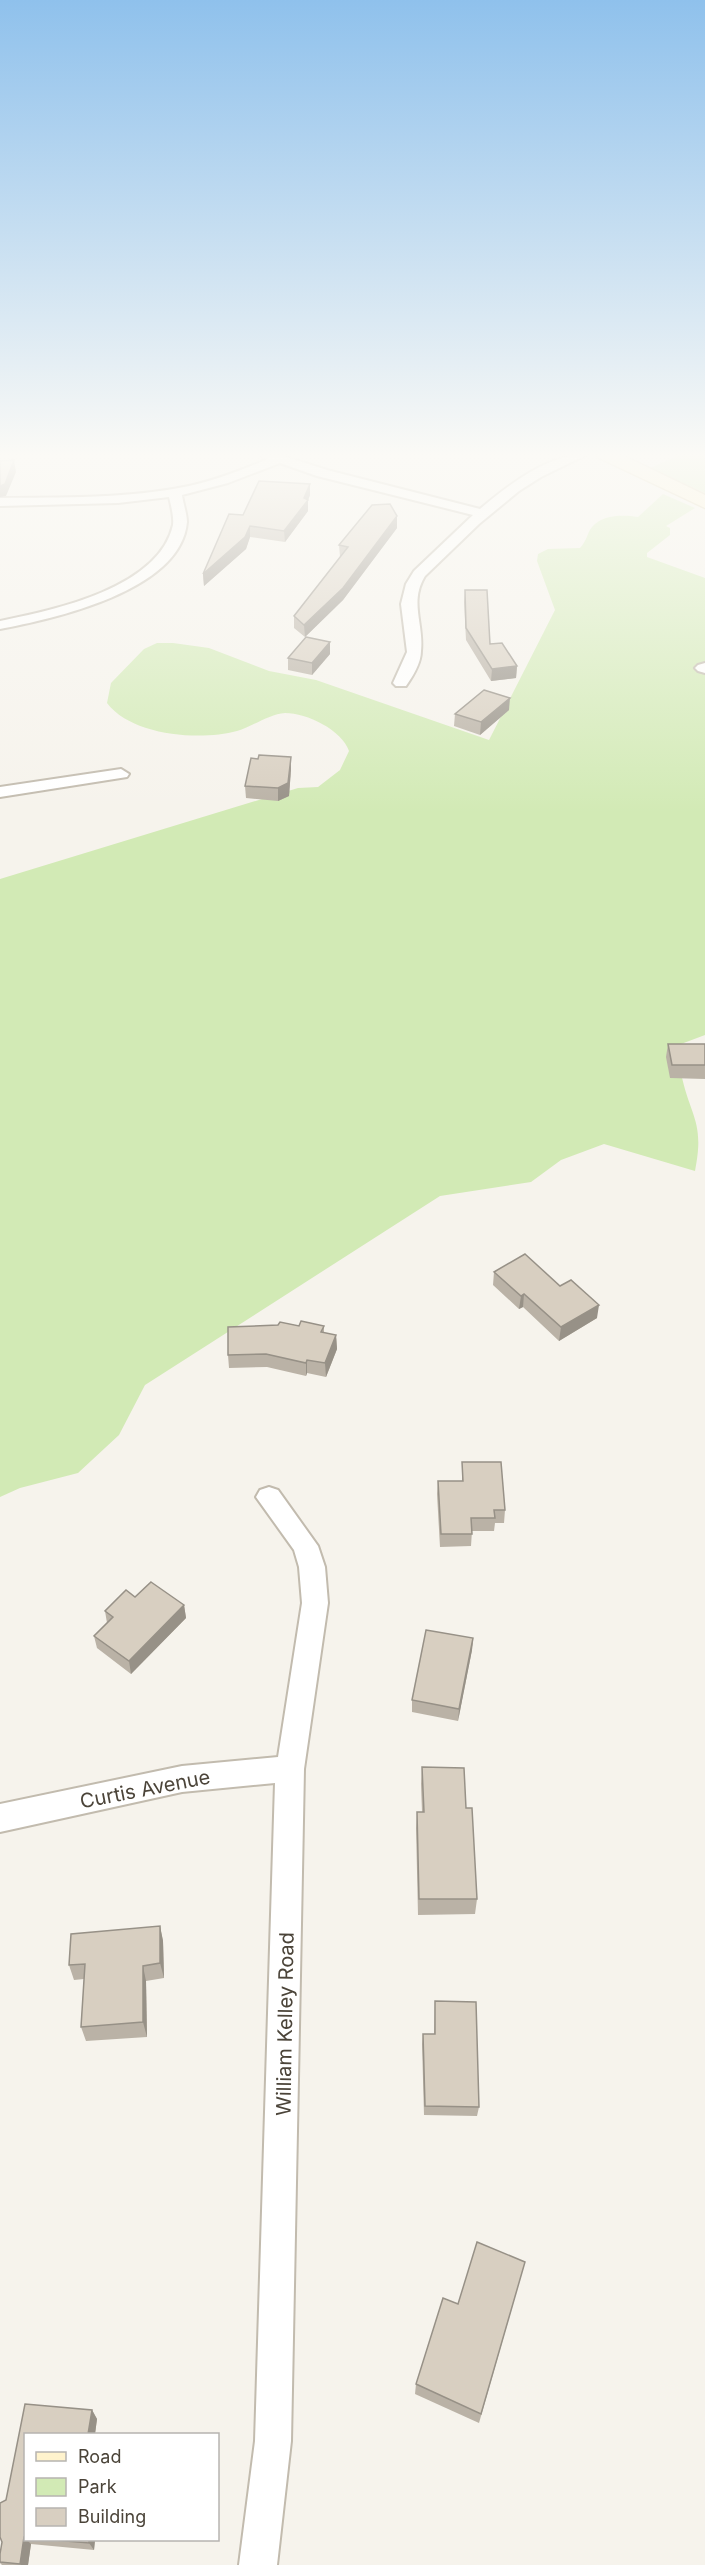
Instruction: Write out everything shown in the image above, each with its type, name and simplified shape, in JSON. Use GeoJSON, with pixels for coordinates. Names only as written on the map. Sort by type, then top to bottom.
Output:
{"type":"FeatureCollection","features":[{"type":"Feature","properties":{"kind":"street"},"geometry":{"type":"LineString","coordinates":[[0,625],[77,607],[116,591],[144,574]]}},
{"type":"Feature","properties":{"kind":"street"},"geometry":{"type":"LineString","coordinates":[[401,683],[414,651],[408,614],[409,591],[412,583],[420,574]]}},
{"type":"Feature","properties":{"kind":"street"},"geometry":{"type":"LineString","coordinates":[[0,792],[121,774]]}},
{"type":"Feature","properties":{"kind":"street","name":"William Kelley Road"},"geometry":{"type":"LineString","coordinates":[[258,2565],[273,2440],[290,1769],[315,1603],[312,1567],[305,1546],[269,1497]]}},
{"type":"Feature","properties":{"kind":"street","name":"Curtis Avenue"},"geometry":{"type":"LineString","coordinates":[[0,1818],[182,1779],[290,1769]]}},
{"type":"Feature","properties":{"kind":"green space"},"geometry":{"type":"Polygon","coordinates":[[[542,574],[693,574],[705,578],[705,1035],[681,1044],[680,1062],[697,1130],[698,1154],[695,1171],[604,1144],[561,1160],[531,1182],[440,1196],[145,1385],[119,1435],[78,1473],[20,1488],[0,1497],[0,879],[298,788],[318,787],[340,770],[349,751],[339,736],[323,724],[303,716],[285,713],[237,731],[222,734],[186,735],[149,729],[118,714],[107,703],[111,683],[144,649],[157,643],[209,648],[269,671],[316,680],[489,740],[555,610],[542,574]]]}},
{"type":"Feature","properties":{"kind":"building"},"geometry":{"type":"Polygon","coordinates":[[[327,574],[354,574],[343,588],[304,625],[294,616],[327,574]]]}},
{"type":"Feature","properties":{"kind":"building"},"geometry":{"type":"Polygon","coordinates":[[[465,590],[487,590],[490,644],[502,643],[517,666],[492,669],[466,628],[465,590]]]}},
{"type":"Feature","properties":{"kind":"building"},"geometry":{"type":"Polygon","coordinates":[[[306,637],[330,642],[312,663],[288,658],[306,637]]]}},
{"type":"Feature","properties":{"kind":"building"},"geometry":{"type":"Polygon","coordinates":[[[484,690],[510,698],[481,722],[455,714],[484,690]]]}},
{"type":"Feature","properties":{"kind":"building"},"geometry":{"type":"Polygon","coordinates":[[[259,755],[291,757],[288,783],[278,788],[245,786],[251,758],[258,759],[259,755]]]}},
{"type":"Feature","properties":{"kind":"building"},"geometry":{"type":"Polygon","coordinates":[[[668,1044],[705,1044],[705,1065],[672,1065],[668,1044]]]}},
{"type":"Feature","properties":{"kind":"building"},"geometry":{"type":"Polygon","coordinates":[[[525,1254],[560,1286],[571,1280],[599,1305],[561,1327],[524,1294],[521,1296],[494,1272],[525,1254]]]}},
{"type":"Feature","properties":{"kind":"building"},"geometry":{"type":"Polygon","coordinates":[[[301,1321],[324,1326],[321,1332],[336,1335],[325,1363],[307,1360],[306,1363],[266,1354],[228,1355],[228,1327],[278,1325],[280,1322],[299,1326],[301,1321]]]}},
{"type":"Feature","properties":{"kind":"building"},"geometry":{"type":"Polygon","coordinates":[[[462,1462],[501,1462],[505,1510],[494,1510],[495,1518],[471,1518],[472,1534],[441,1534],[438,1481],[463,1481],[462,1462]]]}},
{"type":"Feature","properties":{"kind":"building"},"geometry":{"type":"Polygon","coordinates":[[[151,1582],[184,1605],[129,1661],[94,1636],[113,1617],[105,1611],[126,1590],[135,1597],[151,1582]]]}},
{"type":"Feature","properties":{"kind":"building"},"geometry":{"type":"Polygon","coordinates":[[[426,1630],[473,1638],[459,1709],[412,1700],[426,1630]]]}},
{"type":"Feature","properties":{"kind":"building"},"geometry":{"type":"Polygon","coordinates":[[[422,1767],[464,1768],[466,1808],[472,1808],[477,1899],[419,1899],[417,1812],[424,1812],[422,1767]]]}},
{"type":"Feature","properties":{"kind":"building"},"geometry":{"type":"Polygon","coordinates":[[[160,1926],[160,1963],[143,1966],[143,2022],[81,2027],[85,1964],[69,1965],[71,1934],[160,1926]]]}},
{"type":"Feature","properties":{"kind":"building"},"geometry":{"type":"Polygon","coordinates":[[[435,2001],[476,2002],[479,2107],[425,2106],[423,2034],[435,2034],[435,2001]]]}},
{"type":"Feature","properties":{"kind":"building"},"geometry":{"type":"Polygon","coordinates":[[[477,2242],[525,2262],[481,2414],[416,2384],[443,2298],[458,2304],[477,2242]]]}},
{"type":"Feature","properties":{"kind":"building"},"geometry":{"type":"Polygon","coordinates":[[[25,2404],[92,2410],[88,2433],[24,2433],[24,2537],[20,2564],[0,2562],[2,2542],[0,2503],[6,2500],[25,2404]]]}},
{"type":"Feature","properties":{"kind":"building"},"geometry":{"type":"Polygon","coordinates":[[[66,2541],[89,2541],[89,2543],[66,2541]]]}}]}
